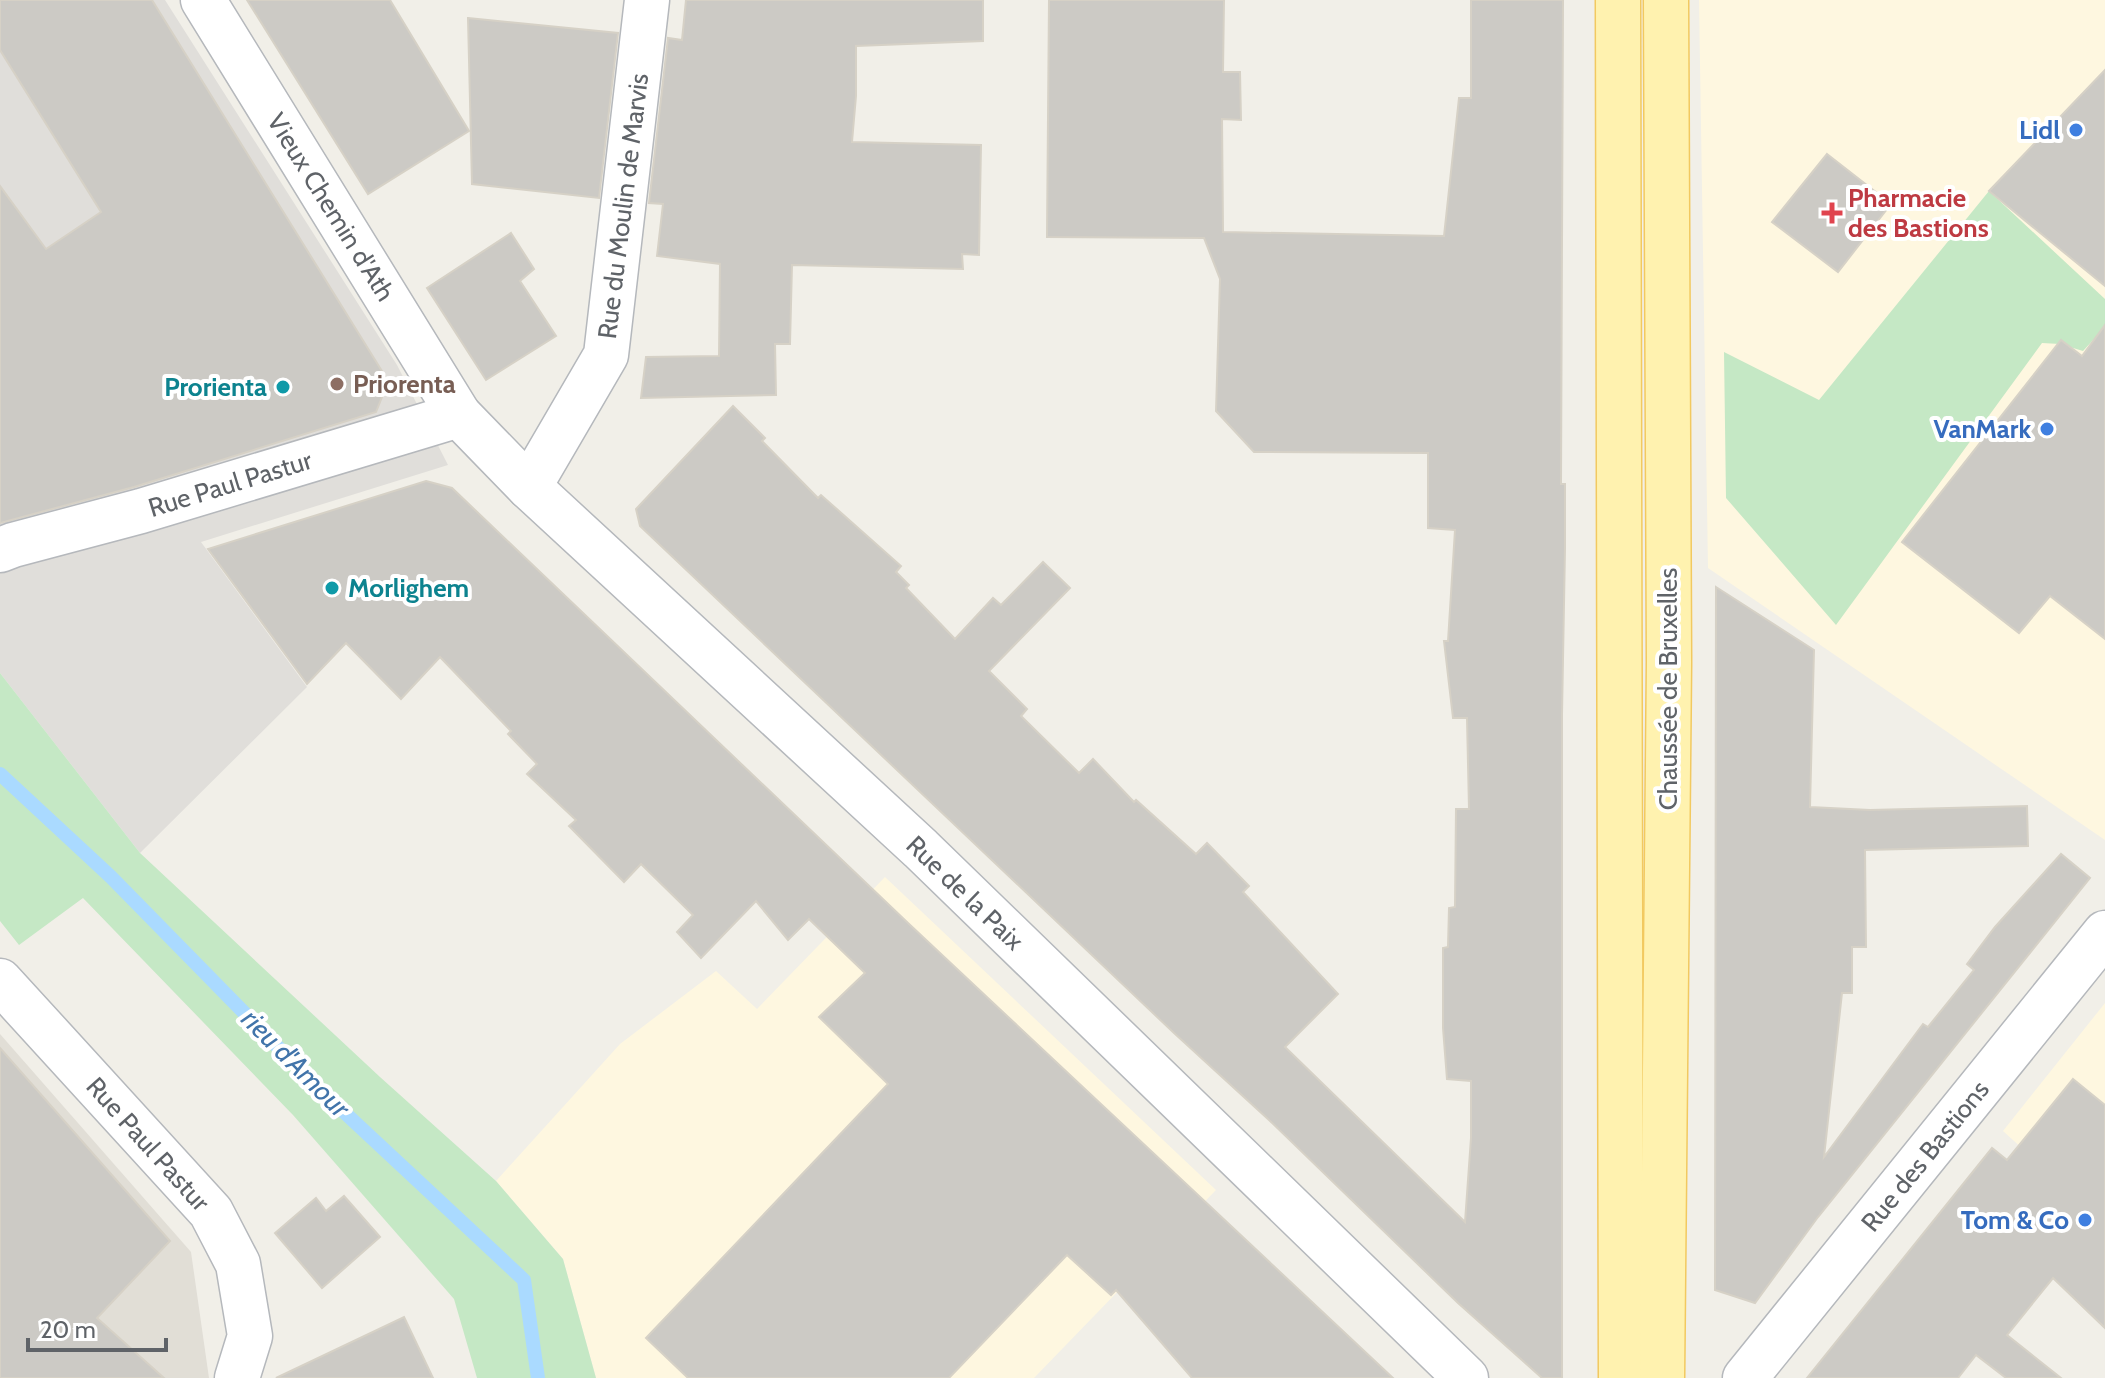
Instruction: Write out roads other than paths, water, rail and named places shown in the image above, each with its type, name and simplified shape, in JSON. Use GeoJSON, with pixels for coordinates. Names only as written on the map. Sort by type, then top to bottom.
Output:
{"type":"FeatureCollection","features":[{"type":"Feature","properties":{"kind":"main road","name":"Chaussée de Bruxelles"},"geometry":{"type":"LineString","coordinates":[[1618,0],[1621,1378]]}},
{"type":"Feature","properties":{"kind":"main road","name":"Chaussée de Bruxelles"},"geometry":{"type":"LineString","coordinates":[[1662,1378],[1669,662],[1666,0]]}},
{"type":"Feature","properties":{"kind":"street","name":"Vieux Chemin d'Ath"},"geometry":{"type":"LineString","coordinates":[[203,0],[459,415]]}},
{"type":"Feature","properties":{"kind":"street","name":"Rue du Moulin de Marvis"},"geometry":{"type":"LineString","coordinates":[[529,487],[606,355],[647,0]]}},
{"type":"Feature","properties":{"kind":"street","name":"Rue de la Paix"},"geometry":{"type":"LineString","coordinates":[[459,415],[529,487],[921,849],[1466,1378]]}},
{"type":"Feature","properties":{"kind":"street","name":"Rue Paul Pastur"},"geometry":{"type":"LineString","coordinates":[[0,550],[459,415]]}},
{"type":"Feature","properties":{"kind":"street","name":"Rue des Bastions"},"geometry":{"type":"LineString","coordinates":[[1745,1378],[2105,933]]}},
{"type":"Feature","properties":{"kind":"street","name":"Rue Paul Pastur"},"geometry":{"type":"LineString","coordinates":[[0,981],[211,1212],[238,1264],[250,1336],[237,1378]]}},
{"type":"Feature","properties":{"kind":"waterway","name":"rieu d'Amour"},"geometry":{"type":"LineString","coordinates":[[0,774],[111,877],[315,1085],[524,1280],[538,1378]]}},
{"type":"Feature","properties":{"kind":"place","name":"Lidl"},"geometry":{"type":"Point","coordinates":[2076,130]}},
{"type":"Feature","properties":{"kind":"place","name":"Pharmacie des Bastions"},"geometry":{"type":"Point","coordinates":[1832,213]}},
{"type":"Feature","properties":{"kind":"place","name":"Priorenta"},"geometry":{"type":"Point","coordinates":[337,384]}},
{"type":"Feature","properties":{"kind":"place","name":"Prorienta"},"geometry":{"type":"Point","coordinates":[283,387]}},
{"type":"Feature","properties":{"kind":"place","name":"VanMark"},"geometry":{"type":"Point","coordinates":[2047,429]}},
{"type":"Feature","properties":{"kind":"place","name":"Morlighem"},"geometry":{"type":"Point","coordinates":[332,588]}},
{"type":"Feature","properties":{"kind":"place","name":"Tom & Co"},"geometry":{"type":"Point","coordinates":[2085,1220]}}]}
